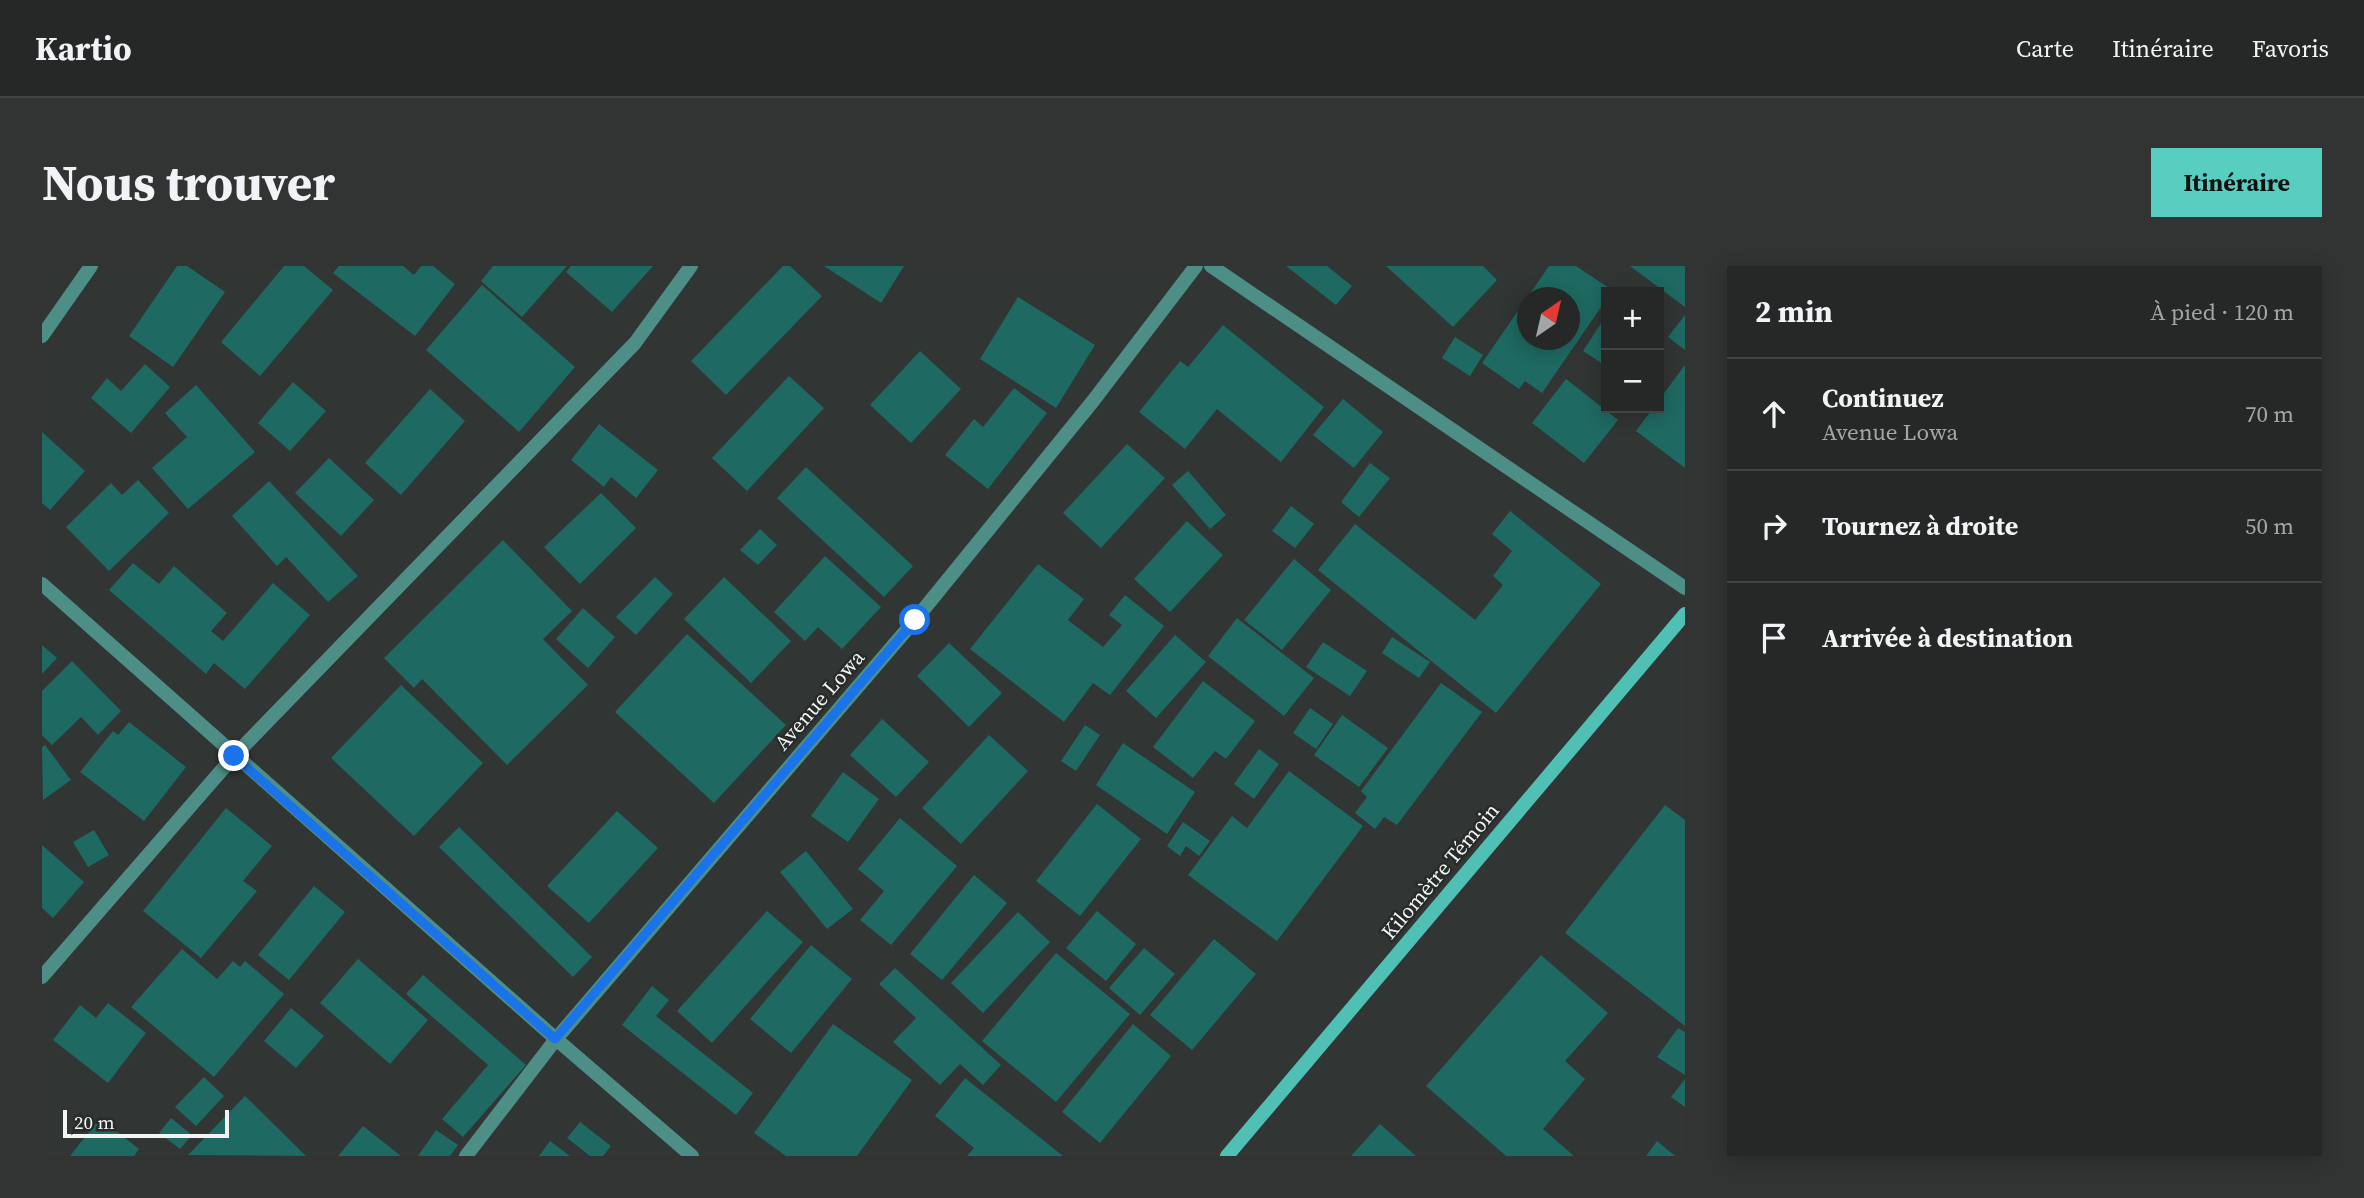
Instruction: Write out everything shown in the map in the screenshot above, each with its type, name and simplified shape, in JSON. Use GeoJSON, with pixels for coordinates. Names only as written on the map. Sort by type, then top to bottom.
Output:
{"type":"FeatureCollection","features":[{"type":"Feature","properties":{"kind":"main road","name":"Kilomètre Témoin"},"geometry":{"type":"LineString","coordinates":[[1227,1156],[1685,614]]}},
{"type":"Feature","properties":{"kind":"street"},"geometry":{"type":"LineString","coordinates":[[42,336],[91,266]]}},
{"type":"Feature","properties":{"kind":"street"},"geometry":{"type":"LineString","coordinates":[[42,977],[234,756],[635,343],[691,266]]}},
{"type":"Feature","properties":{"kind":"street","name":"Avenue Lowa"},"geometry":{"type":"LineString","coordinates":[[466,1156],[555,1039],[915,620],[1093,401],[1196,266]]}},
{"type":"Feature","properties":{"kind":"street"},"geometry":{"type":"LineString","coordinates":[[1211,266],[1685,588]]}},
{"type":"Feature","properties":{"kind":"street"},"geometry":{"type":"LineString","coordinates":[[42,584],[555,1039],[692,1156]]}},
{"type":"Feature","properties":{"kind":"building"},"geometry":{"type":"Polygon","coordinates":[[[177,266],[187,266],[225,292],[173,367],[129,336],[177,266]]]}},
{"type":"Feature","properties":{"kind":"building"},"geometry":{"type":"Polygon","coordinates":[[[284,266],[304,266],[333,290],[260,376],[221,342],[284,266]]]}},
{"type":"Feature","properties":{"kind":"building"},"geometry":{"type":"Polygon","coordinates":[[[339,266],[403,266],[414,275],[421,266],[433,266],[455,284],[415,336],[333,273],[339,266]]]}},
{"type":"Feature","properties":{"kind":"building"},"geometry":{"type":"Polygon","coordinates":[[[493,266],[567,266],[522,317],[481,281],[493,266]]]}},
{"type":"Feature","properties":{"kind":"building"},"geometry":{"type":"Polygon","coordinates":[[[571,266],[653,266],[612,312],[566,272],[571,266]]]}},
{"type":"Feature","properties":{"kind":"building"},"geometry":{"type":"Polygon","coordinates":[[[783,266],[790,266],[822,296],[726,395],[691,361],[783,266]]]}},
{"type":"Feature","properties":{"kind":"building"},"geometry":{"type":"Polygon","coordinates":[[[824,266],[904,266],[881,303],[824,266]]]}},
{"type":"Feature","properties":{"kind":"building"},"geometry":{"type":"Polygon","coordinates":[[[1286,266],[1327,266],[1352,286],[1336,305],[1286,266]]]}},
{"type":"Feature","properties":{"kind":"building"},"geometry":{"type":"Polygon","coordinates":[[[1386,266],[1483,266],[1497,280],[1453,327],[1386,266]]]}},
{"type":"Feature","properties":{"kind":"building"},"geometry":{"type":"Polygon","coordinates":[[[1549,266],[1576,266],[1608,287],[1601,287],[1601,307],[1580,338],[1580,287],[1534,287],[1549,266]]]}},
{"type":"Feature","properties":{"kind":"building"},"geometry":{"type":"Polygon","coordinates":[[[1630,266],[1685,266],[1685,307],[1664,291],[1664,287],[1658,287],[1630,266]]]}},
{"type":"Feature","properties":{"kind":"building"},"geometry":{"type":"Polygon","coordinates":[[[482,285],[575,367],[519,432],[426,350],[482,285]]]}},
{"type":"Feature","properties":{"kind":"building"},"geometry":{"type":"Polygon","coordinates":[[[1018,297],[1095,345],[1056,408],[980,359],[1018,297]]]}},
{"type":"Feature","properties":{"kind":"building"},"geometry":{"type":"Polygon","coordinates":[[[1517,312],[1517,350],[1572,350],[1542,393],[1525,381],[1519,389],[1482,363],[1517,312]]]}},
{"type":"Feature","properties":{"kind":"building"},"geometry":{"type":"Polygon","coordinates":[[[1685,315],[1685,350],[1668,337],[1685,315]]]}},
{"type":"Feature","properties":{"kind":"building"},"geometry":{"type":"Polygon","coordinates":[[[1601,324],[1601,363],[1583,351],[1601,324]]]}},
{"type":"Feature","properties":{"kind":"building"},"geometry":{"type":"Polygon","coordinates":[[[1223,325],[1324,407],[1281,462],[1217,409],[1185,449],[1139,412],[1180,361],[1188,367],[1223,325]]]}},
{"type":"Feature","properties":{"kind":"building"},"geometry":{"type":"Polygon","coordinates":[[[1455,337],[1483,355],[1470,376],[1442,358],[1455,337]]]}},
{"type":"Feature","properties":{"kind":"building"},"geometry":{"type":"Polygon","coordinates":[[[920,351],[961,389],[911,443],[870,405],[920,351]]]}},
{"type":"Feature","properties":{"kind":"building"},"geometry":{"type":"Polygon","coordinates":[[[145,364],[170,387],[131,433],[91,398],[107,378],[121,391],[145,364]]]}},
{"type":"Feature","properties":{"kind":"building"},"geometry":{"type":"Polygon","coordinates":[[[1685,365],[1685,468],[1636,431],[1649,413],[1664,413],[1664,393],[1685,365]]]}},
{"type":"Feature","properties":{"kind":"building"},"geometry":{"type":"Polygon","coordinates":[[[789,376],[824,408],[747,491],[712,458],[789,376]]]}},
{"type":"Feature","properties":{"kind":"building"},"geometry":{"type":"Polygon","coordinates":[[[1566,379],[1601,407],[1601,413],[1609,413],[1618,420],[1584,463],[1532,423],[1566,379]]]}},
{"type":"Feature","properties":{"kind":"building"},"geometry":{"type":"Polygon","coordinates":[[[293,382],[326,411],[290,451],[258,423],[293,382]]]}},
{"type":"Feature","properties":{"kind":"building"},"geometry":{"type":"Polygon","coordinates":[[[196,385],[255,452],[188,509],[152,468],[187,437],[165,413],[196,385]]]}},
{"type":"Feature","properties":{"kind":"building"},"geometry":{"type":"Polygon","coordinates":[[[1014,388],[1047,413],[988,489],[945,455],[974,419],[983,427],[1014,388]]]}},
{"type":"Feature","properties":{"kind":"building"},"geometry":{"type":"Polygon","coordinates":[[[430,389],[465,421],[401,495],[365,463],[430,389]]]}},
{"type":"Feature","properties":{"kind":"building"},"geometry":{"type":"Polygon","coordinates":[[[1343,399],[1383,432],[1354,468],[1313,435],[1343,399]]]}},
{"type":"Feature","properties":{"kind":"building"},"geometry":{"type":"Polygon","coordinates":[[[599,424],[658,470],[636,498],[611,477],[604,487],[571,460],[599,424]]]}},
{"type":"Feature","properties":{"kind":"building"},"geometry":{"type":"Polygon","coordinates":[[[42,432],[85,471],[50,510],[42,503],[42,432]]]}},
{"type":"Feature","properties":{"kind":"building"},"geometry":{"type":"Polygon","coordinates":[[[1127,444],[1165,478],[1101,548],[1063,513],[1127,444]]]}},
{"type":"Feature","properties":{"kind":"building"},"geometry":{"type":"Polygon","coordinates":[[[329,458],[374,500],[341,536],[295,493],[329,458]]]}},
{"type":"Feature","properties":{"kind":"building"},"geometry":{"type":"Polygon","coordinates":[[[1370,463],[1390,478],[1359,517],[1341,502],[1370,463]]]}},
{"type":"Feature","properties":{"kind":"building"},"geometry":{"type":"Polygon","coordinates":[[[806,467],[913,566],[884,597],[777,498],[806,467]]]}},
{"type":"Feature","properties":{"kind":"building"},"geometry":{"type":"Polygon","coordinates":[[[1188,471],[1226,515],[1210,529],[1172,485],[1188,471]]]}},
{"type":"Feature","properties":{"kind":"building"},"geometry":{"type":"Polygon","coordinates":[[[138,480],[169,513],[109,571],[66,527],[111,483],[122,495],[138,480]]]}},
{"type":"Feature","properties":{"kind":"building"},"geometry":{"type":"Polygon","coordinates":[[[269,481],[358,576],[328,602],[286,557],[277,566],[232,516],[269,481]]]}},
{"type":"Feature","properties":{"kind":"building"},"geometry":{"type":"Polygon","coordinates":[[[601,493],[636,528],[580,584],[544,547],[601,493]]]}},
{"type":"Feature","properties":{"kind":"building"},"geometry":{"type":"Polygon","coordinates":[[[1291,506],[1314,524],[1295,548],[1272,531],[1291,506]]]}},
{"type":"Feature","properties":{"kind":"building"},"geometry":{"type":"Polygon","coordinates":[[[1510,511],[1601,584],[1496,713],[1318,570],[1355,524],[1475,620],[1503,585],[1493,576],[1512,551],[1492,534],[1510,511]]]}},
{"type":"Feature","properties":{"kind":"building"},"geometry":{"type":"Polygon","coordinates":[[[1187,521],[1223,555],[1170,612],[1134,579],[1187,521]]]}},
{"type":"Feature","properties":{"kind":"building"},"geometry":{"type":"Polygon","coordinates":[[[760,529],[777,545],[758,565],[740,550],[760,529]]]}},
{"type":"Feature","properties":{"kind":"building"},"geometry":{"type":"Polygon","coordinates":[[[503,540],[572,611],[543,639],[588,685],[507,765],[422,679],[414,688],[384,658],[503,540]]]}},
{"type":"Feature","properties":{"kind":"building"},"geometry":{"type":"Polygon","coordinates":[[[825,556],[881,607],[842,649],[818,627],[805,641],[774,612],[825,556]]]}},
{"type":"Feature","properties":{"kind":"building"},"geometry":{"type":"Polygon","coordinates":[[[1294,559],[1331,590],[1282,650],[1244,620],[1294,559]]]}},
{"type":"Feature","properties":{"kind":"building"},"geometry":{"type":"Polygon","coordinates":[[[133,563],[159,584],[174,566],[227,613],[211,631],[223,641],[273,583],[310,615],[245,689],[214,663],[206,674],[109,590],[133,563]]]}},
{"type":"Feature","properties":{"kind":"building"},"geometry":{"type":"Polygon","coordinates":[[[1038,564],[1084,599],[1068,620],[1103,647],[1122,625],[1109,615],[1125,595],[1164,626],[1110,695],[1093,683],[1064,722],[970,649],[1038,564]]]}},
{"type":"Feature","properties":{"kind":"building"},"geometry":{"type":"Polygon","coordinates":[[[655,577],[673,594],[636,635],[616,617],[655,577]]]}},
{"type":"Feature","properties":{"kind":"building"},"geometry":{"type":"Polygon","coordinates":[[[724,577],[791,641],[751,683],[684,619],[724,577]]]}},
{"type":"Feature","properties":{"kind":"building"},"geometry":{"type":"Polygon","coordinates":[[[583,608],[615,637],[588,668],[556,639],[583,608]]]}},
{"type":"Feature","properties":{"kind":"building"},"geometry":{"type":"Polygon","coordinates":[[[1237,618],[1314,678],[1284,716],[1208,656],[1237,618]]]}},
{"type":"Feature","properties":{"kind":"building"},"geometry":{"type":"Polygon","coordinates":[[[687,634],[786,725],[714,803],[615,712],[687,634]]]}},
{"type":"Feature","properties":{"kind":"building"},"geometry":{"type":"Polygon","coordinates":[[[1175,635],[1206,662],[1156,718],[1126,691],[1175,635]]]}},
{"type":"Feature","properties":{"kind":"building"},"geometry":{"type":"Polygon","coordinates":[[[1392,637],[1430,662],[1419,678],[1382,653],[1392,637]]]}},
{"type":"Feature","properties":{"kind":"building"},"geometry":{"type":"Polygon","coordinates":[[[1323,642],[1367,671],[1350,696],[1306,667],[1323,642]]]}},
{"type":"Feature","properties":{"kind":"building"},"geometry":{"type":"Polygon","coordinates":[[[949,643],[1002,693],[969,727],[917,676],[949,643]]]}},
{"type":"Feature","properties":{"kind":"building"},"geometry":{"type":"Polygon","coordinates":[[[42,645],[57,658],[42,674],[42,645]]]}},
{"type":"Feature","properties":{"kind":"building"},"geometry":{"type":"Polygon","coordinates":[[[72,661],[121,711],[98,735],[81,717],[52,745],[42,735],[42,691],[72,661]]]}},
{"type":"Feature","properties":{"kind":"building"},"geometry":{"type":"Polygon","coordinates":[[[1203,681],[1255,721],[1226,759],[1215,751],[1193,778],[1153,747],[1203,681]]]}},
{"type":"Feature","properties":{"kind":"building"},"geometry":{"type":"Polygon","coordinates":[[[1441,683],[1482,712],[1397,825],[1384,817],[1375,829],[1355,813],[1367,797],[1361,791],[1441,683]]]}},
{"type":"Feature","properties":{"kind":"building"},"geometry":{"type":"Polygon","coordinates":[[[401,685],[483,763],[414,836],[331,758],[401,685]]]}},
{"type":"Feature","properties":{"kind":"building"},"geometry":{"type":"Polygon","coordinates":[[[1310,708],[1333,724],[1316,749],[1293,733],[1310,708]]]}},
{"type":"Feature","properties":{"kind":"building"},"geometry":{"type":"Polygon","coordinates":[[[1342,715],[1388,748],[1359,787],[1314,755],[1342,715]]]}},
{"type":"Feature","properties":{"kind":"building"},"geometry":{"type":"Polygon","coordinates":[[[882,719],[929,762],[896,797],[850,755],[882,719]]]}},
{"type":"Feature","properties":{"kind":"building"},"geometry":{"type":"Polygon","coordinates":[[[129,722],[186,767],[144,821],[80,772],[113,731],[118,735],[129,722]]]}},
{"type":"Feature","properties":{"kind":"building"},"geometry":{"type":"Polygon","coordinates":[[[1085,725],[1100,735],[1076,771],[1061,761],[1085,725]]]}},
{"type":"Feature","properties":{"kind":"building"},"geometry":{"type":"Polygon","coordinates":[[[989,735],[1028,771],[961,844],[922,808],[989,735]]]}},
{"type":"Feature","properties":{"kind":"building"},"geometry":{"type":"Polygon","coordinates":[[[1123,743],[1195,792],[1167,834],[1096,785],[1123,743]]]}},
{"type":"Feature","properties":{"kind":"building"},"geometry":{"type":"Polygon","coordinates":[[[45,745],[71,780],[43,800],[42,747],[45,745]]]}},
{"type":"Feature","properties":{"kind":"building"},"geometry":{"type":"Polygon","coordinates":[[[1259,749],[1279,764],[1254,799],[1234,784],[1259,749]]]}},
{"type":"Feature","properties":{"kind":"building"},"geometry":{"type":"Polygon","coordinates":[[[1289,771],[1363,826],[1277,941],[1188,875],[1232,816],[1247,828],[1289,771]]]}},
{"type":"Feature","properties":{"kind":"building"},"geometry":{"type":"Polygon","coordinates":[[[843,772],[879,799],[848,842],[811,816],[843,772]]]}},
{"type":"Feature","properties":{"kind":"building"},"geometry":{"type":"Polygon","coordinates":[[[1097,804],[1141,839],[1080,916],[1036,881],[1097,804]]]}},
{"type":"Feature","properties":{"kind":"building"},"geometry":{"type":"Polygon","coordinates":[[[1665,805],[1685,820],[1685,1026],[1565,933],[1665,805]]]}},
{"type":"Feature","properties":{"kind":"building"},"geometry":{"type":"Polygon","coordinates":[[[226,808],[272,846],[243,881],[257,891],[201,958],[143,911],[226,808]]]}},
{"type":"Feature","properties":{"kind":"building"},"geometry":{"type":"Polygon","coordinates":[[[617,811],[658,848],[589,923],[547,886],[617,811]]]}},
{"type":"Feature","properties":{"kind":"building"},"geometry":{"type":"Polygon","coordinates":[[[900,818],[957,866],[891,945],[860,920],[884,891],[858,869],[900,818]]]}},
{"type":"Feature","properties":{"kind":"building"},"geometry":{"type":"Polygon","coordinates":[[[1183,822],[1210,841],[1199,856],[1186,846],[1180,856],[1167,846],[1183,822]]]}},
{"type":"Feature","properties":{"kind":"building"},"geometry":{"type":"Polygon","coordinates":[[[459,827],[592,957],[573,977],[439,847],[459,827]]]}},
{"type":"Feature","properties":{"kind":"building"},"geometry":{"type":"Polygon","coordinates":[[[94,830],[109,855],[88,867],[73,842],[94,830]]]}},
{"type":"Feature","properties":{"kind":"building"},"geometry":{"type":"Polygon","coordinates":[[[42,845],[84,882],[53,918],[42,908],[42,845]]]}},
{"type":"Feature","properties":{"kind":"building"},"geometry":{"type":"Polygon","coordinates":[[[806,851],[853,909],[827,929],[780,872],[806,851]]]}},
{"type":"Feature","properties":{"kind":"building"},"geometry":{"type":"Polygon","coordinates":[[[974,875],[1007,903],[942,980],[910,954],[974,875]]]}},
{"type":"Feature","properties":{"kind":"building"},"geometry":{"type":"Polygon","coordinates":[[[314,886],[345,912],[289,980],[258,955],[314,886]]]}},
{"type":"Feature","properties":{"kind":"building"},"geometry":{"type":"Polygon","coordinates":[[[767,911],[803,942],[712,1043],[677,1011],[767,911]]]}},
{"type":"Feature","properties":{"kind":"building"},"geometry":{"type":"Polygon","coordinates":[[[1097,911],[1136,944],[1106,981],[1066,948],[1097,911]]]}},
{"type":"Feature","properties":{"kind":"building"},"geometry":{"type":"Polygon","coordinates":[[[1018,912],[1050,942],[983,1013],[951,983],[1018,912]]]}},
{"type":"Feature","properties":{"kind":"building"},"geometry":{"type":"Polygon","coordinates":[[[1214,939],[1256,974],[1192,1050],[1150,1015],[1214,939]]]}},
{"type":"Feature","properties":{"kind":"building"},"geometry":{"type":"Polygon","coordinates":[[[811,945],[852,979],[791,1053],[750,1019],[811,945]]]}},
{"type":"Feature","properties":{"kind":"building"},"geometry":{"type":"Polygon","coordinates":[[[1144,948],[1175,974],[1140,1015],[1109,988],[1144,948]]]}},
{"type":"Feature","properties":{"kind":"building"},"geometry":{"type":"Polygon","coordinates":[[[182,949],[217,979],[233,961],[240,967],[245,961],[284,994],[214,1077],[131,1007],[182,949]]]}},
{"type":"Feature","properties":{"kind":"building"},"geometry":{"type":"Polygon","coordinates":[[[1056,953],[1130,1014],[1056,1102],[982,1041],[1056,953]]]}},
{"type":"Feature","properties":{"kind":"building"},"geometry":{"type":"Polygon","coordinates":[[[1541,955],[1608,1013],[1565,1061],[1585,1079],[1543,1129],[1574,1156],[1506,1156],[1426,1086],[1541,955]]]}},
{"type":"Feature","properties":{"kind":"building"},"geometry":{"type":"Polygon","coordinates":[[[358,959],[428,1020],[390,1064],[320,1003],[358,959]]]}},
{"type":"Feature","properties":{"kind":"building"},"geometry":{"type":"Polygon","coordinates":[[[895,968],[1001,1065],[983,1085],[960,1064],[940,1085],[893,1042],[916,1018],[879,984],[895,968]]]}},
{"type":"Feature","properties":{"kind":"building"},"geometry":{"type":"Polygon","coordinates":[[[423,975],[526,1065],[463,1137],[442,1119],[488,1065],[406,994],[423,975]]]}},
{"type":"Feature","properties":{"kind":"building"},"geometry":{"type":"Polygon","coordinates":[[[652,986],[669,1000],[656,1016],[753,1093],[736,1115],[622,1025],[652,986]]]}},
{"type":"Feature","properties":{"kind":"building"},"geometry":{"type":"Polygon","coordinates":[[[108,1003],[146,1033],[108,1083],[53,1040],[80,1005],[96,1018],[108,1003]]]}},
{"type":"Feature","properties":{"kind":"building"},"geometry":{"type":"Polygon","coordinates":[[[291,1008],[324,1036],[296,1068],[264,1041],[291,1008]]]}},
{"type":"Feature","properties":{"kind":"building"},"geometry":{"type":"Polygon","coordinates":[[[833,1024],[912,1080],[857,1156],[786,1156],[754,1133],[833,1024]]]}},
{"type":"Feature","properties":{"kind":"building"},"geometry":{"type":"Polygon","coordinates":[[[1133,1024],[1171,1056],[1100,1143],[1062,1112],[1133,1024]]]}},
{"type":"Feature","properties":{"kind":"building"},"geometry":{"type":"Polygon","coordinates":[[[1678,1028],[1685,1032],[1685,1075],[1657,1057],[1678,1028]]]}},
{"type":"Feature","properties":{"kind":"building"},"geometry":{"type":"Polygon","coordinates":[[[204,1077],[224,1096],[196,1126],[175,1107],[204,1077]]]}},
{"type":"Feature","properties":{"kind":"building"},"geometry":{"type":"Polygon","coordinates":[[[965,1078],[1063,1156],[967,1156],[974,1148],[935,1116],[965,1078]]]}},
{"type":"Feature","properties":{"kind":"building"},"geometry":{"type":"Polygon","coordinates":[[[1685,1079],[1685,1107],[1671,1097],[1685,1079]]]}},
{"type":"Feature","properties":{"kind":"building"},"geometry":{"type":"Polygon","coordinates":[[[245,1096],[306,1156],[188,1155],[245,1096]]]}},
{"type":"Feature","properties":{"kind":"building"},"geometry":{"type":"Polygon","coordinates":[[[100,1118],[139,1149],[134,1156],[70,1156],[100,1118]]]}},
{"type":"Feature","properties":{"kind":"building"},"geometry":{"type":"Polygon","coordinates":[[[171,1118],[192,1135],[180,1149],[159,1133],[171,1118]]]}},
{"type":"Feature","properties":{"kind":"building"},"geometry":{"type":"Polygon","coordinates":[[[580,1122],[611,1146],[603,1156],[590,1156],[567,1138],[580,1122]]]}},
{"type":"Feature","properties":{"kind":"building"},"geometry":{"type":"Polygon","coordinates":[[[1380,1124],[1416,1156],[1351,1156],[1380,1124]]]}},
{"type":"Feature","properties":{"kind":"building"},"geometry":{"type":"Polygon","coordinates":[[[363,1126],[401,1156],[338,1156],[363,1126]]]}},
{"type":"Feature","properties":{"kind":"building"},"geometry":{"type":"Polygon","coordinates":[[[436,1130],[458,1145],[450,1156],[418,1156],[436,1130]]]}},
{"type":"Feature","properties":{"kind":"building"},"geometry":{"type":"Polygon","coordinates":[[[550,1141],[570,1156],[539,1156],[550,1141]]]}},
{"type":"Feature","properties":{"kind":"building"},"geometry":{"type":"Polygon","coordinates":[[[1657,1141],[1675,1156],[1646,1156],[1657,1141]]]}},
{"type":"Feature","properties":{"kind":"route"},"geometry":{"type":"LineString","coordinates":[[234,756],[555,1039],[915,620]]}}]}
